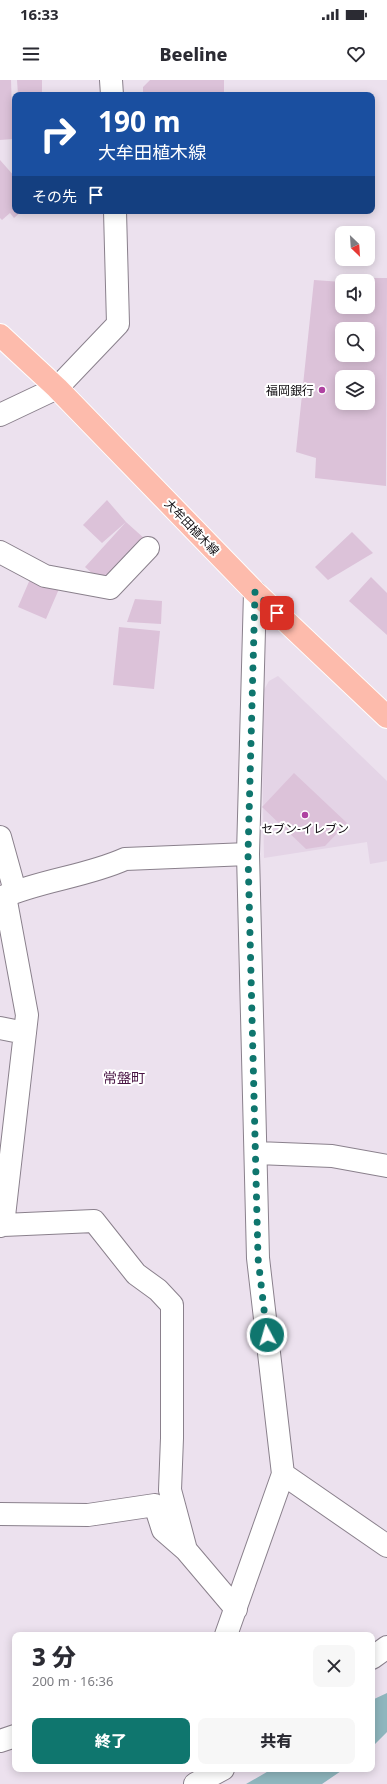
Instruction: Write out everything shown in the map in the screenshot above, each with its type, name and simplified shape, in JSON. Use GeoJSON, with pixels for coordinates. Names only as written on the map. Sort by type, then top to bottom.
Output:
{"type":"FeatureCollection","features":[{"type":"Feature","properties":{"kind":"main road","name":"大牟田植木線"},"geometry":{"type":"LineString","coordinates":[[0,335],[57,388],[255,592],[387,717]]}},
{"type":"Feature","properties":{"kind":"street"},"geometry":{"type":"LineString","coordinates":[[111,80],[112,92]]}},
{"type":"Feature","properties":{"kind":"street"},"geometry":{"type":"LineString","coordinates":[[0,415],[57,388],[118,324],[115,214]]}},
{"type":"Feature","properties":{"kind":"street"},"geometry":{"type":"LineString","coordinates":[[0,552],[45,576],[110,588],[148,548]]}},
{"type":"Feature","properties":{"kind":"street"},"geometry":{"type":"LineString","coordinates":[[227,1632],[283,1474],[258,1258],[257,1153],[248,854],[255,592]]}},
{"type":"Feature","properties":{"kind":"street"},"geometry":{"type":"LineString","coordinates":[[0,837],[7,895],[27,1015],[26,1033],[1,1226],[94,1221],[136,1274],[158,1290],[172,1305],[172,1438],[170,1490],[186,1550]]}},
{"type":"Feature","properties":{"kind":"street"},"geometry":{"type":"LineString","coordinates":[[7,895],[108,866],[125,859],[248,854]]}},
{"type":"Feature","properties":{"kind":"street"},"geometry":{"type":"LineString","coordinates":[[0,1028],[26,1033]]}},
{"type":"Feature","properties":{"kind":"street"},"geometry":{"type":"LineString","coordinates":[[257,1153],[332,1156],[387,1166]]}},
{"type":"Feature","properties":{"kind":"street"},"geometry":{"type":"LineString","coordinates":[[283,1474],[387,1546]]}},
{"type":"Feature","properties":{"kind":"street"},"geometry":{"type":"LineString","coordinates":[[0,1514],[88,1515],[155,1505],[163,1530],[186,1550],[236,1608]]}},
{"type":"Feature","properties":{"kind":"street"},"geometry":{"type":"LineString","coordinates":[[375,1656],[387,1647]]}},
{"type":"Feature","properties":{"kind":"street"},"geometry":{"type":"LineString","coordinates":[[0,1741],[12,1737]]}},
{"type":"Feature","properties":{"kind":"shaded area"},"geometry":{"type":"Polygon","coordinates":[[[278,676],[387,781],[387,861],[370,864],[367,842],[264,858],[261,695],[269,681],[278,676]]]}},
{"type":"Feature","properties":{"kind":"water"},"geometry":{"type":"Polygon","coordinates":[[[387,1693],[387,1732],[375,1744],[375,1699],[387,1693]]]}},
{"type":"Feature","properties":{"kind":"water"},"geometry":{"type":"Polygon","coordinates":[[[267,1772],[340,1772],[322,1784],[246,1784],[267,1772]]]}},
{"type":"Feature","properties":{"kind":"building"},"geometry":{"type":"Polygon","coordinates":[[[0,80],[11,80],[12,139],[0,140],[0,80]]]}},
{"type":"Feature","properties":{"kind":"building"},"geometry":{"type":"Polygon","coordinates":[[[17,80],[42,80],[42,92],[18,92],[17,80]]]}},
{"type":"Feature","properties":{"kind":"building"},"geometry":{"type":"Polygon","coordinates":[[[150,80],[224,80],[224,92],[143,92],[143,87],[150,80]]]}},
{"type":"Feature","properties":{"kind":"building"},"geometry":{"type":"Polygon","coordinates":[[[0,160],[12,174],[12,214],[19,214],[14,218],[10,213],[2,220],[0,218],[0,160]]]}},
{"type":"Feature","properties":{"kind":"building","name":"福岡銀行"},"geometry":{"type":"Polygon","coordinates":[[[375,278],[387,278],[386,486],[315,478],[316,458],[296,452],[314,280],[335,282],[335,314],[375,314],[375,278]]]}},
{"type":"Feature","properties":{"kind":"building"},"geometry":{"type":"Polygon","coordinates":[[[107,500],[126,522],[102,543],[83,525],[107,500]]]}},
{"type":"Feature","properties":{"kind":"building"},"geometry":{"type":"Polygon","coordinates":[[[126,522],[155,548],[113,592],[85,567],[126,522]]]}},
{"type":"Feature","properties":{"kind":"building"},"geometry":{"type":"Polygon","coordinates":[[[352,532],[373,553],[328,580],[315,567],[352,532]]]}},
{"type":"Feature","properties":{"kind":"building"},"geometry":{"type":"Polygon","coordinates":[[[34,570],[62,582],[46,619],[18,607],[34,570]]]}},
{"type":"Feature","properties":{"kind":"building"},"geometry":{"type":"Polygon","coordinates":[[[371,577],[387,593],[387,635],[349,601],[371,577]]]}},
{"type":"Feature","properties":{"kind":"building"},"geometry":{"type":"Polygon","coordinates":[[[135,599],[162,601],[161,624],[127,622],[135,599]]]}},
{"type":"Feature","properties":{"kind":"building"},"geometry":{"type":"Polygon","coordinates":[[[119,627],[160,631],[154,689],[113,685],[119,627]]]}},
{"type":"Feature","properties":{"kind":"building","name":"セブン-イレブン"},"geometry":{"type":"Polygon","coordinates":[[[294,773],[347,823],[325,846],[306,849],[262,807],[294,773]]]}},
{"type":"Feature","properties":{"kind":"place","name":"福岡銀行"},"geometry":{"type":"Point","coordinates":[322,390]}},
{"type":"Feature","properties":{"kind":"place","name":"セブン-イレブン"},"geometry":{"type":"Point","coordinates":[305,815]}},
{"type":"Feature","properties":{"kind":"district","name":"常盤町"},"geometry":{"type":"Point","coordinates":[124,1077]}},
{"type":"Feature","properties":{"kind":"route"},"geometry":{"type":"LineString","coordinates":[[267,1335],[258,1258],[257,1153],[248,854],[255,592],[277,613]]}}]}
